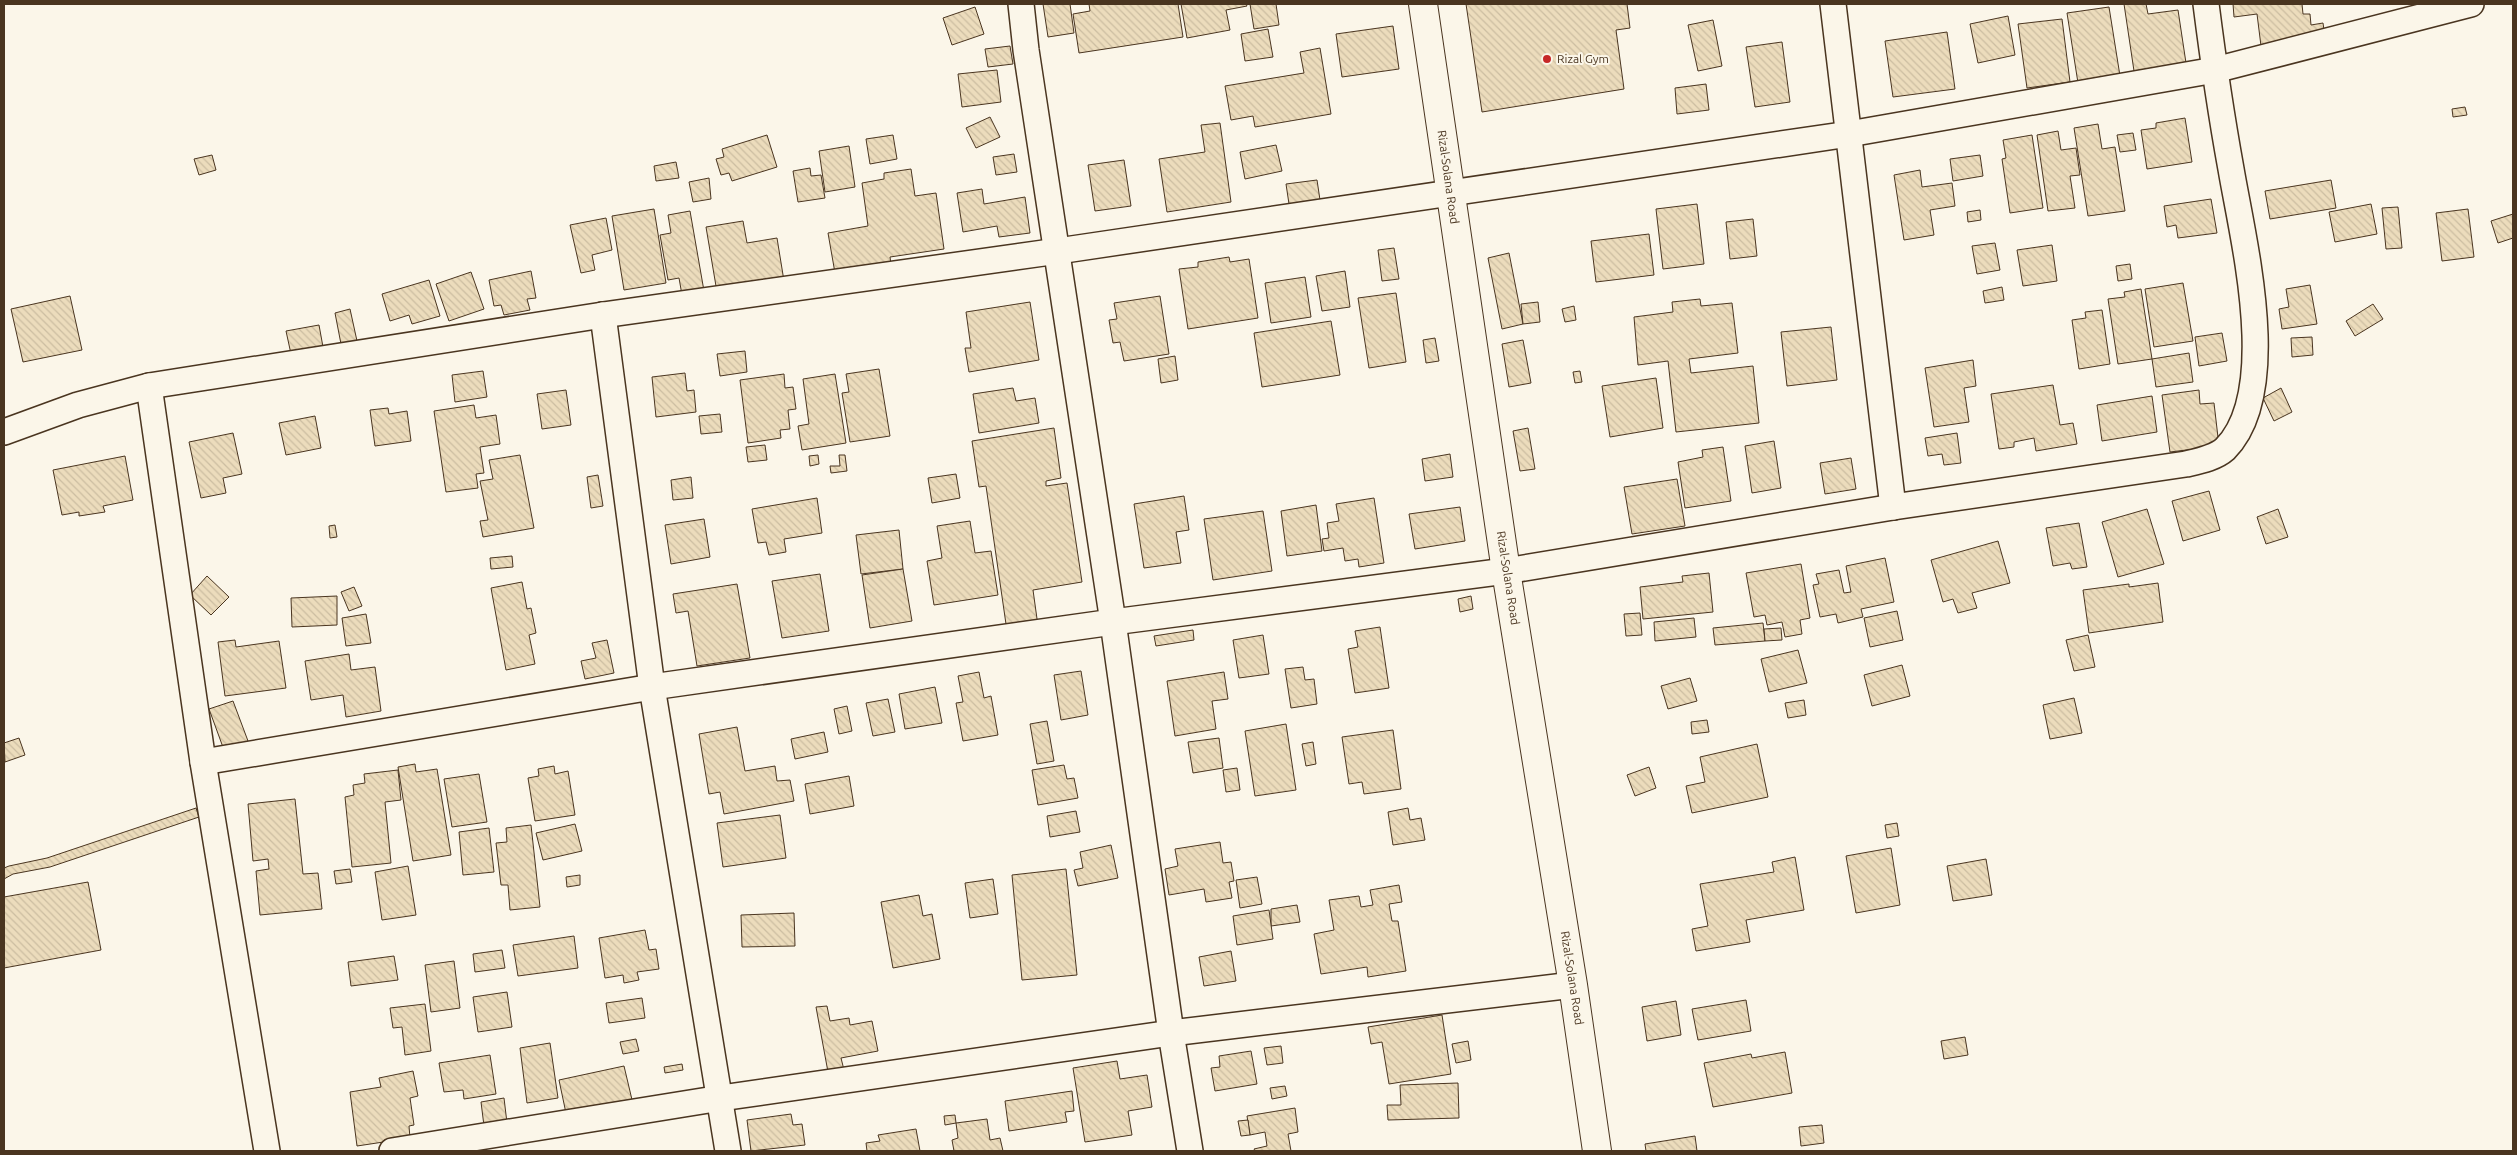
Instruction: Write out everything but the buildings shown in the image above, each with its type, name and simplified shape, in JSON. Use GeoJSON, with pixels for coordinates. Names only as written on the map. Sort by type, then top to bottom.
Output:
{"type":"FeatureCollection","features":[{"type":"Feature","properties":{"kind":"main road","name":"Rizal-Solana Road"},"geometry":{"type":"LineString","coordinates":[[1423,4],[1506,571],[1573,985],[1597,1151]]}},
{"type":"Feature","properties":{"kind":"street"},"geometry":{"type":"LineString","coordinates":[[1022,4],[1026,50],[1058,251],[1171,1033],[1190,1151]]}},
{"type":"Feature","properties":{"kind":"street"},"geometry":{"type":"LineString","coordinates":[[1833,4],[1893,507]]}},
{"type":"Feature","properties":{"kind":"street"},"geometry":{"type":"LineString","coordinates":[[203,762],[652,687],[1113,622],[1506,571],[1893,507],[2186,464],[2209,458],[2224,450],[2235,435],[2245,413],[2255,366],[2255,336],[2248,264],[2215,70],[2206,4]]}},
{"type":"Feature","properties":{"kind":"street"},"geometry":{"type":"LineString","coordinates":[[4,432],[78,405],[149,386],[603,315],[1058,251],[1849,134],[2215,70],[2471,4]]}},
{"type":"Feature","properties":{"kind":"street"},"geometry":{"type":"LineString","coordinates":[[603,315],[652,687],[721,1098],[728,1151]]}},
{"type":"Feature","properties":{"kind":"street"},"geometry":{"type":"LineString","coordinates":[[149,386],[203,762],[267,1151]]}},
{"type":"Feature","properties":{"kind":"street"},"geometry":{"type":"LineString","coordinates":[[392,1151],[721,1098],[1171,1033],[1573,985]]}},
{"type":"Feature","properties":{"kind":"place","name":"Rizal Gym"},"geometry":{"type":"Point","coordinates":[1547,59]}}]}
